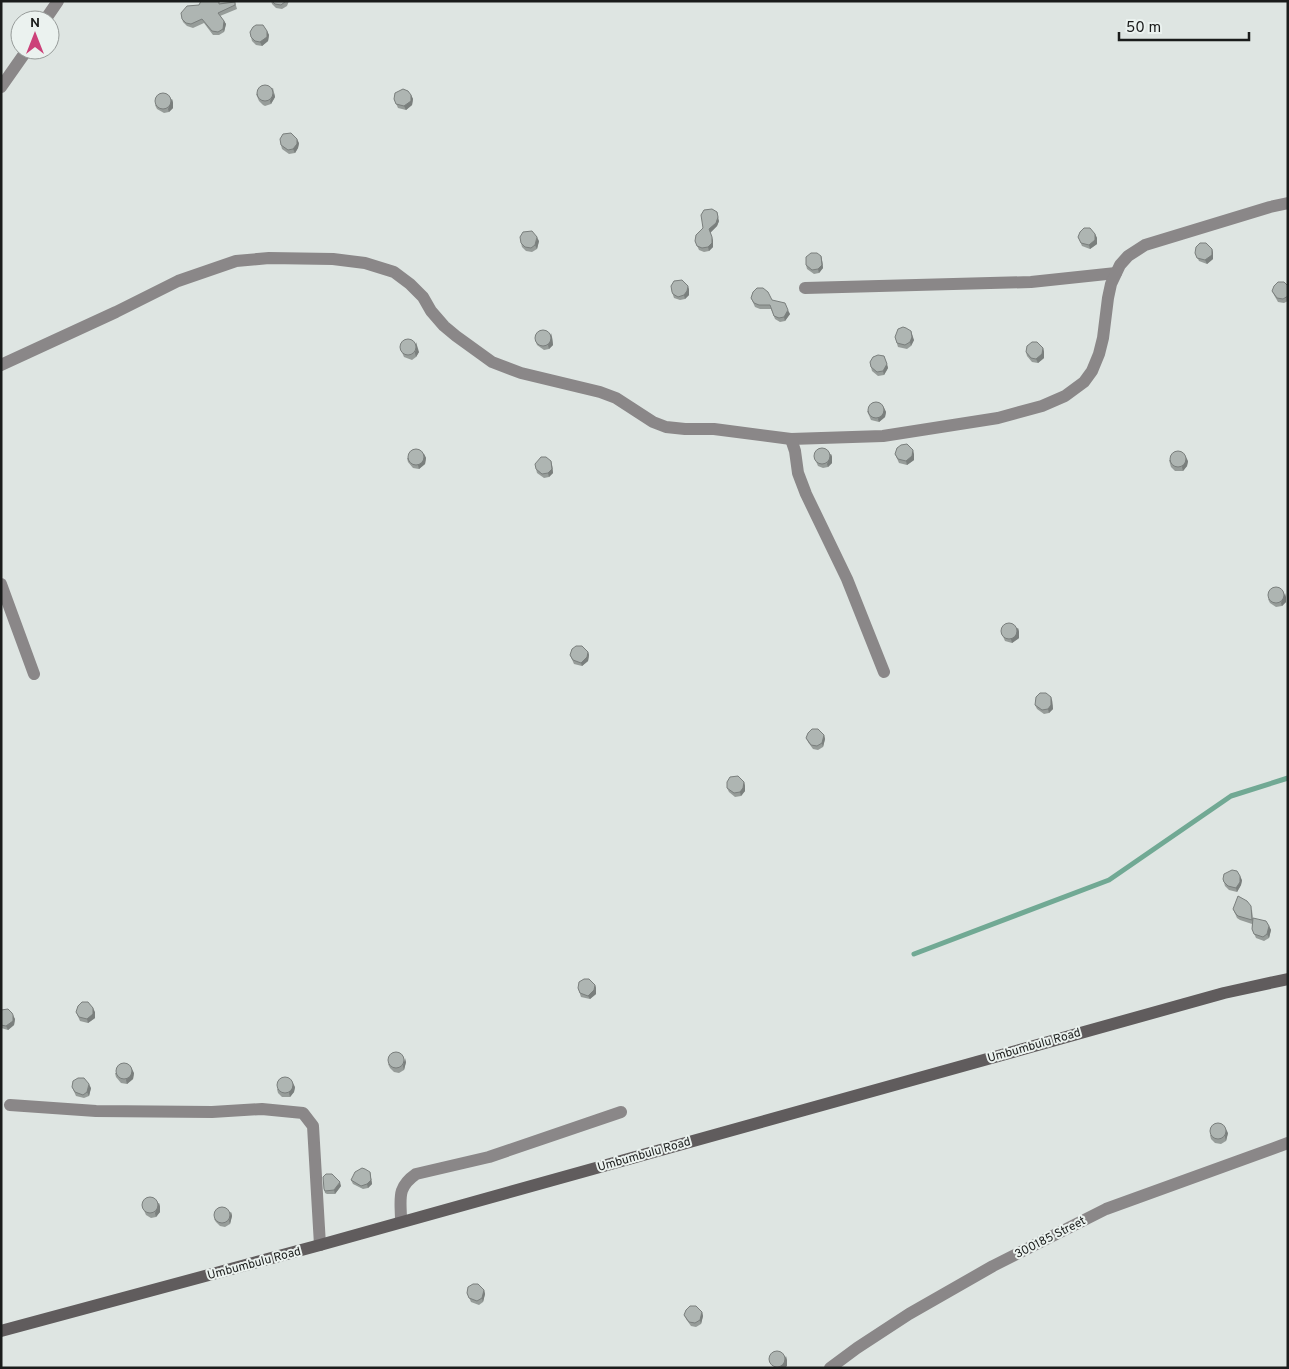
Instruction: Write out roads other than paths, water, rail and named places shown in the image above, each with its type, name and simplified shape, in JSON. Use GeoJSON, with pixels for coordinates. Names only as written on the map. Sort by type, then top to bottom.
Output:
{"type":"FeatureCollection","features":[{"type":"Feature","properties":{"kind":"main road","name":"Umbumbulu Road"},"geometry":{"type":"LineString","coordinates":[[1,1331],[320,1245],[1128,1019],[1224,993],[1288,979]]}},
{"type":"Feature","properties":{"kind":"street"},"geometry":{"type":"LineString","coordinates":[[1,87],[20,60]]}},
{"type":"Feature","properties":{"kind":"street"},"geometry":{"type":"LineString","coordinates":[[1,365],[178,281],[236,260],[269,258],[334,259],[365,263],[394,272],[410,284],[423,298],[444,326],[492,362],[521,373],[600,392],[629,405],[653,422],[666,426],[714,428],[790,439],[883,436],[998,418],[1042,406],[1065,396],[1084,382],[1092,370],[1103,338],[1111,284],[1120,266],[1128,256],[1145,245],[1288,203]]}},
{"type":"Feature","properties":{"kind":"street"},"geometry":{"type":"LineString","coordinates":[[805,288],[1032,282],[1116,273]]}},
{"type":"Feature","properties":{"kind":"street"},"geometry":{"type":"LineString","coordinates":[[790,439],[798,473],[806,494],[851,588],[884,672]]}},
{"type":"Feature","properties":{"kind":"street"},"geometry":{"type":"LineString","coordinates":[[1,584],[34,674]]}},
{"type":"Feature","properties":{"kind":"street"},"geometry":{"type":"LineString","coordinates":[[10,1105],[96,1111],[212,1112],[262,1109],[303,1114],[313,1126],[320,1245]]}},
{"type":"Feature","properties":{"kind":"street"},"geometry":{"type":"LineString","coordinates":[[401,1221],[402,1189],[407,1180],[416,1174],[489,1157],[621,1112]]}},
{"type":"Feature","properties":{"kind":"street","name":"300185 Street"},"geometry":{"type":"LineString","coordinates":[[830,1368],[909,1314],[993,1266],[1106,1209],[1288,1142]]}},
{"type":"Feature","properties":{"kind":"waterway"},"geometry":{"type":"LineString","coordinates":[[914,954],[1109,880],[1231,796],[1288,778]]}}]}
